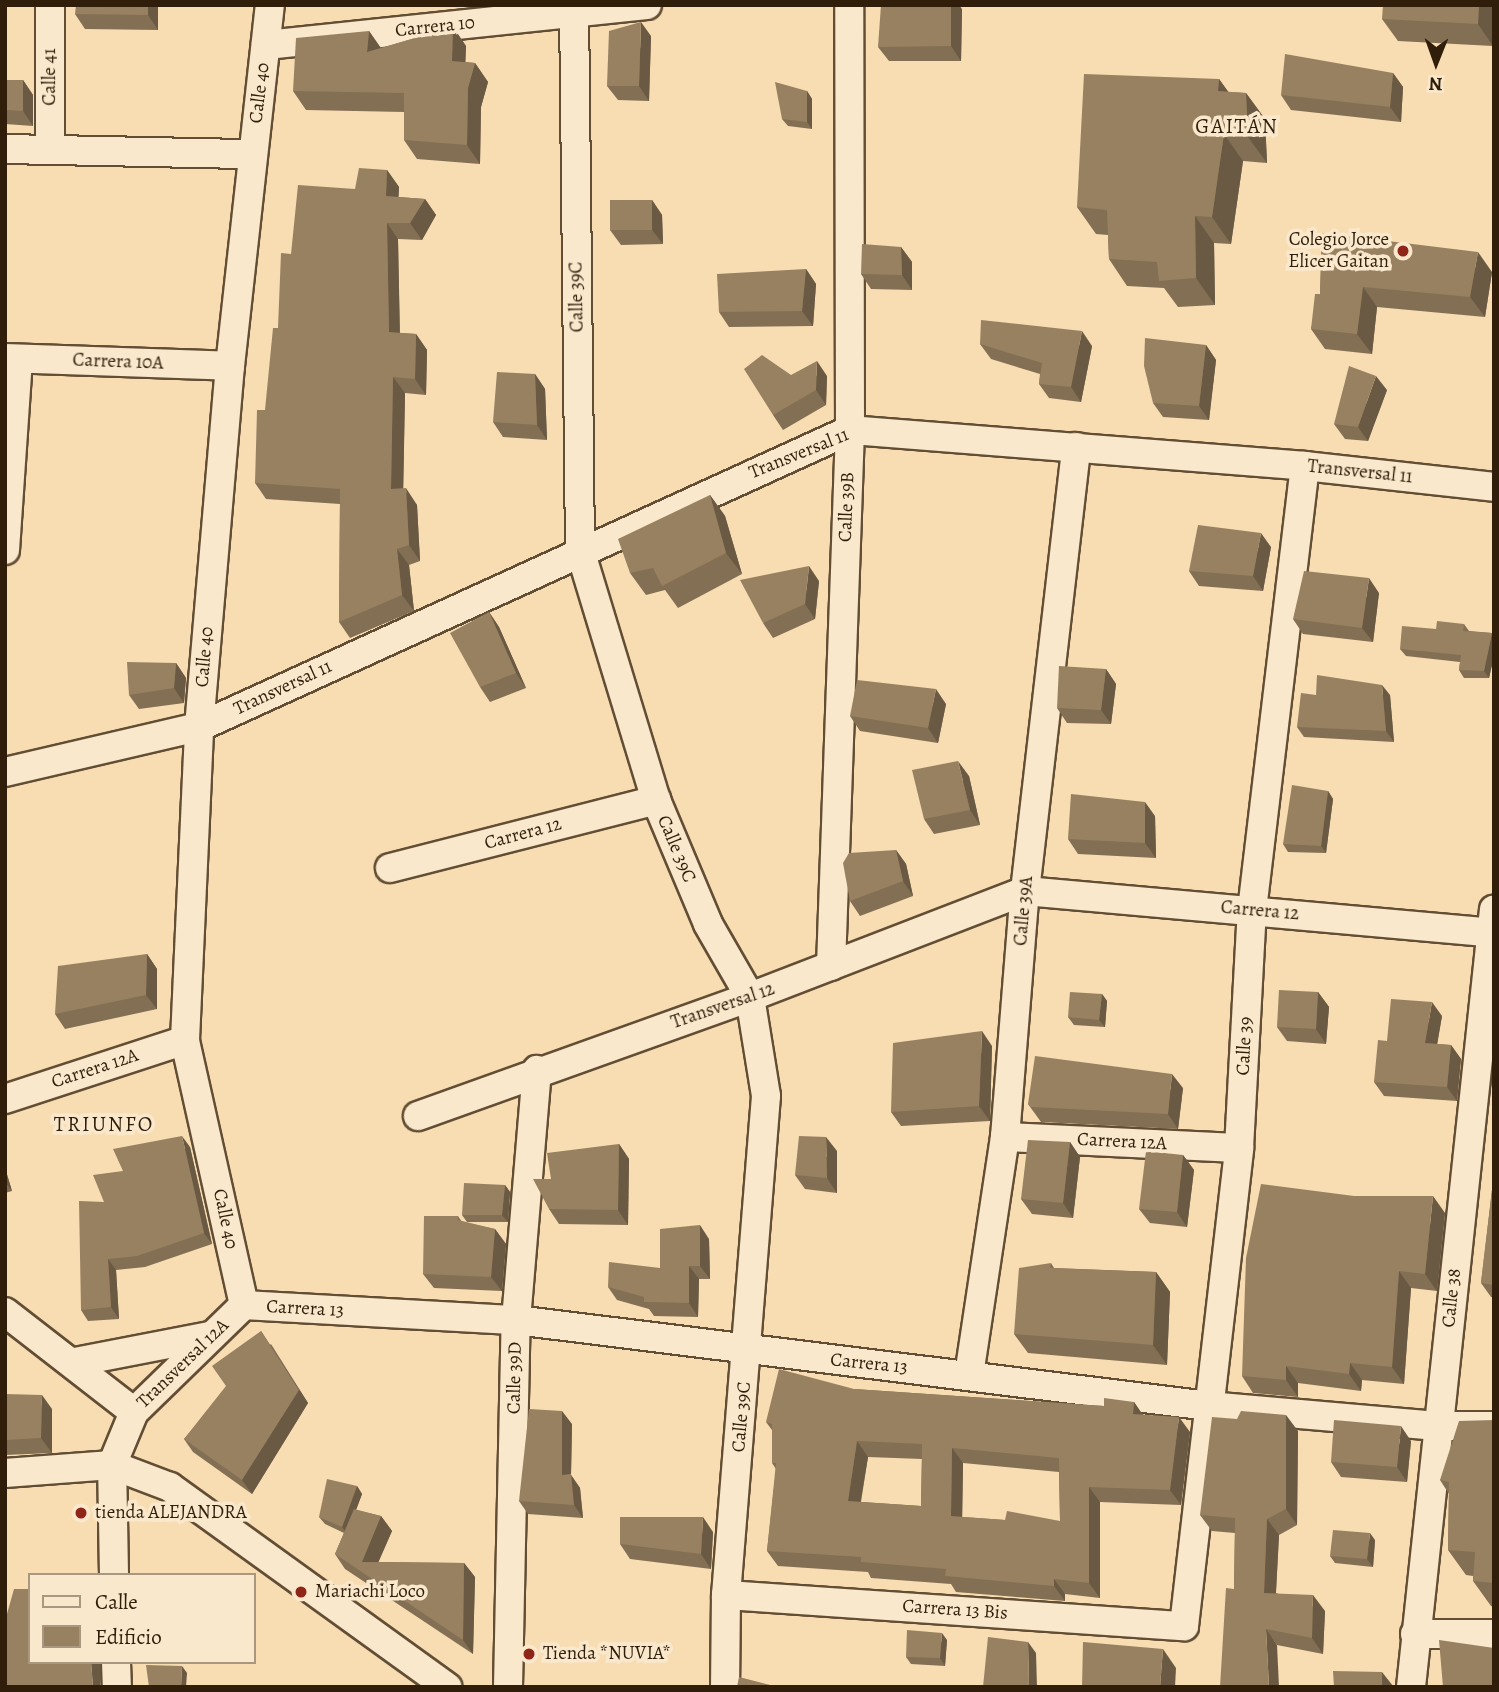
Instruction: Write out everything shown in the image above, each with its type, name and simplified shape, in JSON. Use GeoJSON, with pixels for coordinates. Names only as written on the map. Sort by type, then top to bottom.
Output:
{"type":"FeatureCollection","features":[{"type":"Feature","properties":{"kind":"street","name":"Calle 41"},"geometry":{"type":"LineString","coordinates":[[50,5],[50,149]]}},
{"type":"Feature","properties":{"kind":"street","name":"Calle 40"},"geometry":{"type":"LineString","coordinates":[[244,1306],[185,1040],[199,727],[230,366],[270,5]]}},
{"type":"Feature","properties":{"kind":"street","name":"Carrera 10"},"geometry":{"type":"LineString","coordinates":[[265,44],[574,9],[647,5]]}},
{"type":"Feature","properties":{"kind":"street","name":"Calle 39B"},"geometry":{"type":"LineString","coordinates":[[831,967],[850,430],[849,5]]}},
{"type":"Feature","properties":{"kind":"street","name":"Calle 39C"},"geometry":{"type":"LineString","coordinates":[[574,9],[580,550],[656,800],[708,924],[750,997],[766,1096],[748,1352],[726,1594],[725,1687]]}},
{"type":"Feature","properties":{"kind":"street"},"geometry":{"type":"LineString","coordinates":[[5,149],[252,154]]}},
{"type":"Feature","properties":{"kind":"street"},"geometry":{"type":"LineString","coordinates":[[5,550],[12,359]]}},
{"type":"Feature","properties":{"kind":"street","name":"Carrera 10A"},"geometry":{"type":"LineString","coordinates":[[12,359],[230,366]]}},
{"type":"Feature","properties":{"kind":"street","name":"Transversal 11"},"geometry":{"type":"LineString","coordinates":[[199,727],[580,550],[850,430],[1305,467],[1494,487]]}},
{"type":"Feature","properties":{"kind":"street","name":"Calle 39A"},"geometry":{"type":"LineString","coordinates":[[969,1375],[1005,1137],[1025,891],[1076,447]]}},
{"type":"Feature","properties":{"kind":"street","name":"Calle 39"},"geometry":{"type":"LineString","coordinates":[[1184,1626],[1239,1148],[1252,910],[1305,467]]}},
{"type":"Feature","properties":{"kind":"street"},"geometry":{"type":"LineString","coordinates":[[5,772],[199,727]]}},
{"type":"Feature","properties":{"kind":"street","name":"Carrera 12"},"geometry":{"type":"LineString","coordinates":[[390,868],[656,800]]}},
{"type":"Feature","properties":{"kind":"street","name":"Transversal 12"},"geometry":{"type":"LineString","coordinates":[[418,1116],[537,1070],[831,967],[1025,891]]}},
{"type":"Feature","properties":{"kind":"street","name":"Carrera 12"},"geometry":{"type":"LineString","coordinates":[[1025,891],[1252,910],[1493,925]]}},
{"type":"Feature","properties":{"kind":"street","name":"Calle 38"},"geometry":{"type":"LineString","coordinates":[[1411,1687],[1493,925]]}},
{"type":"Feature","properties":{"kind":"street","name":"Carrera 12A"},"geometry":{"type":"LineString","coordinates":[[5,1099],[185,1040]]}},
{"type":"Feature","properties":{"kind":"street","name":"Calle 39D"},"geometry":{"type":"LineString","coordinates":[[508,1687],[516,1320],[537,1070]]}},
{"type":"Feature","properties":{"kind":"street","name":"Carrera 12A"},"geometry":{"type":"LineString","coordinates":[[1005,1137],[1239,1148]]}},
{"type":"Feature","properties":{"kind":"street","name":"Carrera 13"},"geometry":{"type":"LineString","coordinates":[[244,1306],[516,1320],[748,1352],[969,1375],[1208,1406],[1437,1426],[1494,1426]]}},
{"type":"Feature","properties":{"kind":"street","name":"Transversal 12A"},"geometry":{"type":"LineString","coordinates":[[112,1465],[134,1412],[244,1306]]}},
{"type":"Feature","properties":{"kind":"street"},"geometry":{"type":"LineString","coordinates":[[5,1312],[75,1363],[134,1412]]}},
{"type":"Feature","properties":{"kind":"street"},"geometry":{"type":"LineString","coordinates":[[75,1363],[210,1336]]}},
{"type":"Feature","properties":{"kind":"street"},"geometry":{"type":"LineString","coordinates":[[112,1465],[114,1573]]}},
{"type":"Feature","properties":{"kind":"street"},"geometry":{"type":"LineString","coordinates":[[5,1474],[112,1465],[170,1487],[447,1687]]}},
{"type":"Feature","properties":{"kind":"street","name":"Carrera 13 Bis"},"geometry":{"type":"LineString","coordinates":[[726,1594],[1184,1626]]}},
{"type":"Feature","properties":{"kind":"street"},"geometry":{"type":"LineString","coordinates":[[1415,1634],[1494,1634]]}},
{"type":"Feature","properties":{"kind":"street"},"geometry":{"type":"LineString","coordinates":[[116,1664],[117,1687]]}},
{"type":"Feature","properties":{"kind":"building"},"geometry":{"type":"Polygon","coordinates":[[[76,5],[148,5],[148,15],[75,14],[76,5]]]}},
{"type":"Feature","properties":{"kind":"building"},"geometry":{"type":"Polygon","coordinates":[[[881,5],[951,5],[951,46],[878,47],[881,5]]]}},
{"type":"Feature","properties":{"kind":"building"},"geometry":{"type":"Polygon","coordinates":[[[1383,5],[1479,5],[1478,24],[1382,19],[1383,5]]]}},
{"type":"Feature","properties":{"kind":"building"},"geometry":{"type":"Polygon","coordinates":[[[641,22],[639,86],[607,86],[609,31],[641,22]]]}},
{"type":"Feature","properties":{"kind":"building"},"geometry":{"type":"Polygon","coordinates":[[[453,27],[452,61],[475,63],[468,88],[467,145],[404,140],[404,93],[293,91],[296,38],[369,31],[367,52],[453,27]]]}},
{"type":"Feature","properties":{"kind":"building"},"geometry":{"type":"Polygon","coordinates":[[[1285,54],[1393,73],[1390,107],[1281,95],[1285,54]]]}},
{"type":"Feature","properties":{"kind":"building"},"geometry":{"type":"Polygon","coordinates":[[[1084,74],[1219,79],[1218,91],[1246,93],[1248,137],[1224,134],[1212,217],[1195,216],[1196,278],[1159,281],[1157,262],[1109,259],[1107,210],[1077,207],[1084,74]]]}},
{"type":"Feature","properties":{"kind":"building"},"geometry":{"type":"Polygon","coordinates":[[[5,80],[23,80],[23,111],[5,110],[5,80]]]}},
{"type":"Feature","properties":{"kind":"building"},"geometry":{"type":"Polygon","coordinates":[[[775,82],[807,91],[807,122],[782,119],[775,82]]]}},
{"type":"Feature","properties":{"kind":"building"},"geometry":{"type":"Polygon","coordinates":[[[359,168],[387,170],[386,196],[425,199],[410,223],[387,223],[389,332],[416,334],[415,379],[393,377],[391,489],[406,488],[409,545],[397,549],[402,595],[339,622],[340,489],[255,483],[257,410],[265,410],[273,328],[278,328],[281,253],[291,254],[298,185],[355,189],[359,168]]]}},
{"type":"Feature","properties":{"kind":"building"},"geometry":{"type":"Polygon","coordinates":[[[610,200],[652,200],[652,230],[610,230],[610,200]]]}},
{"type":"Feature","properties":{"kind":"building"},"geometry":{"type":"Polygon","coordinates":[[[1322,233],[1478,252],[1470,297],[1363,287],[1357,334],[1311,329],[1315,294],[1320,294],[1322,233]]]}},
{"type":"Feature","properties":{"kind":"building"},"geometry":{"type":"Polygon","coordinates":[[[862,244],[901,247],[902,275],[861,274],[862,244]]]}},
{"type":"Feature","properties":{"kind":"building"},"geometry":{"type":"Polygon","coordinates":[[[806,269],[802,311],[719,312],[717,274],[806,269]]]}},
{"type":"Feature","properties":{"kind":"building"},"geometry":{"type":"Polygon","coordinates":[[[981,320],[1082,331],[1071,387],[1039,384],[1042,363],[980,344],[981,320]]]}},
{"type":"Feature","properties":{"kind":"building"},"geometry":{"type":"Polygon","coordinates":[[[1145,338],[1206,345],[1199,406],[1153,403],[1144,366],[1145,338]]]}},
{"type":"Feature","properties":{"kind":"building"},"geometry":{"type":"Polygon","coordinates":[[[762,355],[791,375],[817,361],[816,390],[773,415],[744,369],[762,355]]]}},
{"type":"Feature","properties":{"kind":"building"},"geometry":{"type":"Polygon","coordinates":[[[1349,366],[1376,376],[1358,427],[1334,424],[1349,366]]]}},
{"type":"Feature","properties":{"kind":"building"},"geometry":{"type":"Polygon","coordinates":[[[497,372],[535,374],[537,425],[493,422],[497,372]]]}},
{"type":"Feature","properties":{"kind":"building"},"geometry":{"type":"Polygon","coordinates":[[[710,495],[726,553],[662,586],[653,568],[630,573],[618,539],[710,495]]]}},
{"type":"Feature","properties":{"kind":"building"},"geometry":{"type":"Polygon","coordinates":[[[1198,525],[1261,533],[1253,576],[1189,571],[1198,525]]]}},
{"type":"Feature","properties":{"kind":"building"},"geometry":{"type":"Polygon","coordinates":[[[809,566],[805,604],[763,623],[740,580],[809,566]]]}},
{"type":"Feature","properties":{"kind":"building"},"geometry":{"type":"Polygon","coordinates":[[[1304,571],[1369,578],[1362,628],[1293,619],[1304,571]]]}},
{"type":"Feature","properties":{"kind":"building"},"geometry":{"type":"Polygon","coordinates":[[[489,612],[516,673],[480,687],[450,633],[489,612]]]}},
{"type":"Feature","properties":{"kind":"building"},"geometry":{"type":"Polygon","coordinates":[[[1437,621],[1464,624],[1463,631],[1492,633],[1484,671],[1459,670],[1461,655],[1400,649],[1402,626],[1436,629],[1437,621]]]}},
{"type":"Feature","properties":{"kind":"building"},"geometry":{"type":"Polygon","coordinates":[[[127,662],[176,663],[174,688],[129,695],[127,662]]]}},
{"type":"Feature","properties":{"kind":"building"},"geometry":{"type":"Polygon","coordinates":[[[1059,666],[1106,669],[1101,710],[1057,708],[1059,666]]]}},
{"type":"Feature","properties":{"kind":"building"},"geometry":{"type":"Polygon","coordinates":[[[1317,675],[1382,685],[1386,731],[1297,727],[1301,693],[1316,695],[1317,675]]]}},
{"type":"Feature","properties":{"kind":"building"},"geometry":{"type":"Polygon","coordinates":[[[857,680],[936,689],[928,728],[850,716],[857,680]]]}},
{"type":"Feature","properties":{"kind":"building"},"geometry":{"type":"Polygon","coordinates":[[[958,761],[970,810],[924,819],[912,770],[958,761]]]}},
{"type":"Feature","properties":{"kind":"building"},"geometry":{"type":"Polygon","coordinates":[[[1292,785],[1328,791],[1321,846],[1283,844],[1292,785]]]}},
{"type":"Feature","properties":{"kind":"building"},"geometry":{"type":"Polygon","coordinates":[[[1071,794],[1145,802],[1145,843],[1068,839],[1071,794]]]}},
{"type":"Feature","properties":{"kind":"building"},"geometry":{"type":"Polygon","coordinates":[[[896,850],[903,881],[850,901],[843,863],[849,853],[896,850]]]}},
{"type":"Feature","properties":{"kind":"building"},"geometry":{"type":"Polygon","coordinates":[[[147,954],[146,995],[55,1014],[58,966],[147,954]]]}},
{"type":"Feature","properties":{"kind":"building"},"geometry":{"type":"Polygon","coordinates":[[[1279,990],[1318,992],[1316,1029],[1277,1027],[1279,990]]]}},
{"type":"Feature","properties":{"kind":"building"},"geometry":{"type":"Polygon","coordinates":[[[1070,992],[1102,994],[1099,1020],[1068,1017],[1070,992]]]}},
{"type":"Feature","properties":{"kind":"building"},"geometry":{"type":"Polygon","coordinates":[[[1391,999],[1432,1002],[1425,1043],[1451,1045],[1447,1087],[1374,1082],[1378,1040],[1387,1041],[1391,999]]]}},
{"type":"Feature","properties":{"kind":"building"},"geometry":{"type":"Polygon","coordinates":[[[982,1031],[979,1106],[891,1112],[893,1043],[982,1031]]]}},
{"type":"Feature","properties":{"kind":"building"},"geometry":{"type":"Polygon","coordinates":[[[1035,1056],[1172,1074],[1168,1114],[1031,1107],[1028,1104],[1035,1056]]]}},
{"type":"Feature","properties":{"kind":"building"},"geometry":{"type":"Polygon","coordinates":[[[182,1136],[204,1233],[137,1256],[108,1259],[111,1307],[81,1310],[79,1201],[104,1202],[93,1175],[123,1171],[113,1149],[182,1136]]]}},
{"type":"Feature","properties":{"kind":"building"},"geometry":{"type":"Polygon","coordinates":[[[799,1136],[826,1137],[827,1178],[795,1175],[799,1136]]]}},
{"type":"Feature","properties":{"kind":"building"},"geometry":{"type":"Polygon","coordinates":[[[1028,1140],[1070,1142],[1063,1203],[1021,1199],[1028,1140]]]}},
{"type":"Feature","properties":{"kind":"building"},"geometry":{"type":"Polygon","coordinates":[[[619,1144],[618,1210],[549,1209],[533,1179],[551,1179],[547,1153],[619,1144]]]}},
{"type":"Feature","properties":{"kind":"building"},"geometry":{"type":"Polygon","coordinates":[[[1146,1151],[1183,1155],[1177,1212],[1139,1209],[1146,1151]]]}},
{"type":"Feature","properties":{"kind":"building"},"geometry":{"type":"Polygon","coordinates":[[[1494,1173],[1494,1285],[1481,1283],[1494,1173]]]}},
{"type":"Feature","properties":{"kind":"building"},"geometry":{"type":"Polygon","coordinates":[[[464,1183],[505,1185],[502,1215],[462,1215],[464,1183]]]}},
{"type":"Feature","properties":{"kind":"building"},"geometry":{"type":"Polygon","coordinates":[[[1261,1184],[1354,1196],[1433,1196],[1425,1274],[1399,1271],[1392,1367],[1350,1363],[1349,1374],[1286,1366],[1286,1380],[1242,1376],[1246,1258],[1261,1184]]]}},
{"type":"Feature","properties":{"kind":"building"},"geometry":{"type":"Polygon","coordinates":[[[424,1216],[458,1216],[458,1220],[495,1229],[491,1277],[423,1274],[424,1216]]]}},
{"type":"Feature","properties":{"kind":"building"},"geometry":{"type":"Polygon","coordinates":[[[700,1225],[700,1266],[689,1266],[689,1303],[644,1302],[644,1297],[608,1287],[609,1262],[660,1268],[660,1229],[700,1225]]]}},
{"type":"Feature","properties":{"kind":"building"},"geometry":{"type":"Polygon","coordinates":[[[1051,1263],[1050,1268],[1156,1272],[1153,1345],[1014,1334],[1019,1268],[1051,1263]]]}},
{"type":"Feature","properties":{"kind":"building"},"geometry":{"type":"Polygon","coordinates":[[[261,1331],[299,1390],[242,1480],[184,1439],[226,1386],[212,1366],[261,1331]]]}},
{"type":"Feature","properties":{"kind":"building"},"geometry":{"type":"Polygon","coordinates":[[[779,1369],[854,1389],[1104,1406],[1104,1398],[1134,1402],[1133,1414],[1179,1417],[1170,1490],[1089,1487],[1089,1583],[1054,1579],[1054,1586],[945,1576],[946,1569],[861,1562],[861,1557],[767,1551],[776,1463],[772,1463],[772,1424],[766,1422],[779,1369]],[[857,1441],[848,1501],[921,1506],[922,1444],[857,1441]],[[952,1448],[951,1516],[1005,1520],[1007,1511],[1060,1521],[1059,1458],[952,1448]]]}},
{"type":"Feature","properties":{"kind":"building"},"geometry":{"type":"Polygon","coordinates":[[[5,1394],[42,1395],[41,1438],[5,1440],[5,1394]]]}},
{"type":"Feature","properties":{"kind":"building"},"geometry":{"type":"Polygon","coordinates":[[[529,1409],[562,1411],[562,1475],[571,1474],[574,1505],[519,1501],[529,1409]]]}},
{"type":"Feature","properties":{"kind":"building"},"geometry":{"type":"Polygon","coordinates":[[[1241,1411],[1286,1415],[1286,1509],[1267,1519],[1264,1593],[1313,1595],[1312,1638],[1266,1629],[1269,1687],[1220,1687],[1226,1588],[1234,1589],[1235,1518],[1200,1515],[1212,1417],[1237,1419],[1241,1411]]]}},
{"type":"Feature","properties":{"kind":"building"},"geometry":{"type":"Polygon","coordinates":[[[1334,1420],[1401,1426],[1397,1467],[1331,1462],[1334,1420]]]}},
{"type":"Feature","properties":{"kind":"building"},"geometry":{"type":"Polygon","coordinates":[[[1494,1420],[1494,1583],[1473,1581],[1475,1552],[1448,1550],[1449,1482],[1440,1480],[1459,1421],[1494,1420]]]}},
{"type":"Feature","properties":{"kind":"building"},"geometry":{"type":"Polygon","coordinates":[[[327,1479],[357,1486],[342,1527],[319,1517],[327,1479]]]}},
{"type":"Feature","properties":{"kind":"building"},"geometry":{"type":"Polygon","coordinates":[[[354,1509],[381,1516],[362,1562],[464,1563],[463,1640],[335,1554],[354,1509]]]}},
{"type":"Feature","properties":{"kind":"building"},"geometry":{"type":"Polygon","coordinates":[[[620,1517],[703,1517],[701,1554],[620,1544],[620,1517]]]}},
{"type":"Feature","properties":{"kind":"building"},"geometry":{"type":"Polygon","coordinates":[[[1333,1530],[1370,1533],[1367,1559],[1330,1556],[1333,1530]]]}},
{"type":"Feature","properties":{"kind":"building"},"geometry":{"type":"Polygon","coordinates":[[[14,1589],[28,1589],[28,1664],[91,1664],[93,1687],[5,1687],[5,1621],[14,1589]]]}},
{"type":"Feature","properties":{"kind":"building"},"geometry":{"type":"Polygon","coordinates":[[[907,1630],[942,1633],[940,1658],[906,1657],[907,1630]]]}},
{"type":"Feature","properties":{"kind":"building"},"geometry":{"type":"Polygon","coordinates":[[[988,1637],[1028,1642],[1029,1687],[983,1687],[988,1637]]]}},
{"type":"Feature","properties":{"kind":"building"},"geometry":{"type":"Polygon","coordinates":[[[1439,1640],[1494,1648],[1494,1687],[1443,1687],[1439,1640]]]}},
{"type":"Feature","properties":{"kind":"building"},"geometry":{"type":"Polygon","coordinates":[[[1083,1642],[1163,1649],[1160,1687],[1082,1687],[1083,1642]]]}},
{"type":"Feature","properties":{"kind":"building"},"geometry":{"type":"Polygon","coordinates":[[[146,1665],[182,1666],[181,1687],[149,1687],[146,1665]]]}},
{"type":"Feature","properties":{"kind":"building"},"geometry":{"type":"Polygon","coordinates":[[[1333,1671],[1382,1672],[1382,1687],[1334,1687],[1333,1671]]]}},
{"type":"Feature","properties":{"kind":"building"},"geometry":{"type":"Polygon","coordinates":[[[739,1677],[778,1687],[737,1687],[739,1677]]]}},
{"type":"Feature","properties":{"kind":"place","name":"Colegio Jorce Elicer Gaitan"},"geometry":{"type":"Point","coordinates":[1403,251]}},
{"type":"Feature","properties":{"kind":"place","name":"tienda ALEJANDRA"},"geometry":{"type":"Point","coordinates":[81,1513]}},
{"type":"Feature","properties":{"kind":"place","name":"Mariachi Loco"},"geometry":{"type":"Point","coordinates":[301,1592]}},
{"type":"Feature","properties":{"kind":"place","name":"Tienda *NUVIA*"},"geometry":{"type":"Point","coordinates":[529,1654]}},
{"type":"Feature","properties":{"kind":"district","name":"GAITÁN"},"geometry":{"type":"Point","coordinates":[1237,126]}},
{"type":"Feature","properties":{"kind":"district","name":"TRIUNFO"},"geometry":{"type":"Point","coordinates":[104,1124]}}]}
